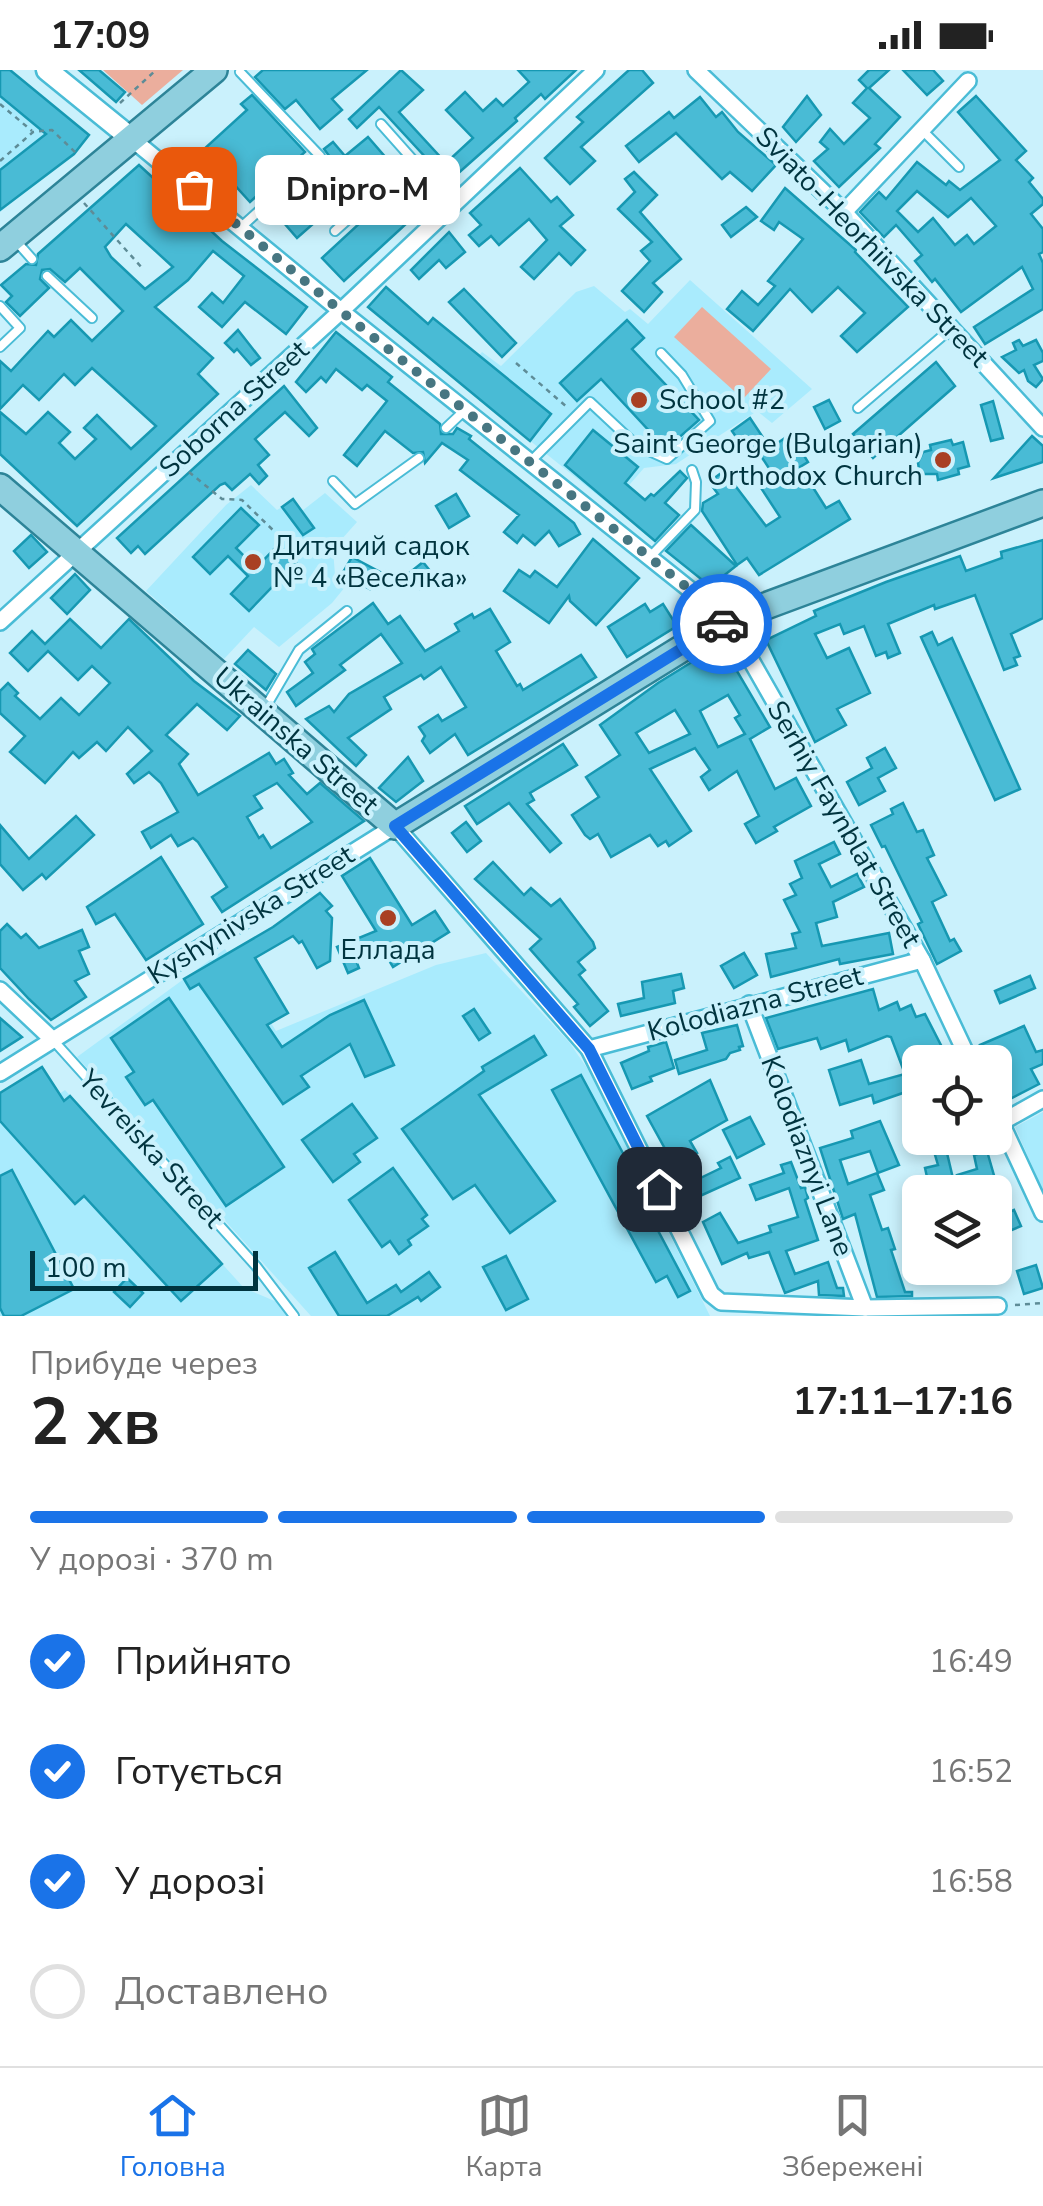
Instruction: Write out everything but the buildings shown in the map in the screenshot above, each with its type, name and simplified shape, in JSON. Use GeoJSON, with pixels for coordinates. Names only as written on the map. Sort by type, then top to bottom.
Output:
{"type":"FeatureCollection","features":[{"type":"Feature","properties":{"kind":"main road"},"geometry":{"type":"LineString","coordinates":[[6,243],[132,139],[227,71]]}},
{"type":"Feature","properties":{"kind":"main road","name":"Ukrainska Street"},"geometry":{"type":"LineString","coordinates":[[0,487],[395,826]]}},
{"type":"Feature","properties":{"kind":"main road","name":"Kyshynivska Street"},"geometry":{"type":"LineString","coordinates":[[395,826],[728,620],[1043,503]]}},
{"type":"Feature","properties":{"kind":"street","name":"Serhiy Faynblat Street"},"geometry":{"type":"LineString","coordinates":[[46,70],[728,620],[922,960],[962,1045]]}},
{"type":"Feature","properties":{"kind":"street","name":"Soborna Street"},"geometry":{"type":"LineString","coordinates":[[0,622],[341,311],[596,70]]}},
{"type":"Feature","properties":{"kind":"street","name":"Sviato-Heorhiivska Street"},"geometry":{"type":"LineString","coordinates":[[696,70],[844,212],[1043,428]]}},
{"type":"Feature","properties":{"kind":"street"},"geometry":{"type":"LineString","coordinates":[[844,212],[968,82]]}},
{"type":"Feature","properties":{"kind":"street","name":"Kyshynivska Street"},"geometry":{"type":"LineString","coordinates":[[0,1073],[395,826]]}},
{"type":"Feature","properties":{"kind":"street","name":"Ukrainska Street"},"geometry":{"type":"LineString","coordinates":[[395,826],[589,1049],[712,1294],[721,1302],[864,1308],[998,1306]]}},
{"type":"Feature","properties":{"kind":"street","name":"Kolodiazna Street"},"geometry":{"type":"LineString","coordinates":[[589,1049],[922,960]]}},
{"type":"Feature","properties":{"kind":"street","name":"Yevreiska Street"},"geometry":{"type":"LineString","coordinates":[[0,990],[53,1040]]}},
{"type":"Feature","properties":{"kind":"street","name":"Kolodiaznyi Lane"},"geometry":{"type":"LineString","coordinates":[[749,1004],[864,1308]]}},
{"type":"Feature","properties":{"kind":"street"},"geometry":{"type":"LineString","coordinates":[[1012,1111],[1043,1099]]}},
{"type":"Feature","properties":{"kind":"street"},"geometry":{"type":"LineString","coordinates":[[1012,1146],[1043,1212]]}},
{"type":"Feature","properties":{"kind":"lane"},"geometry":{"type":"LineString","coordinates":[[227,71],[320,156],[240,228]]}},
{"type":"Feature","properties":{"kind":"lane"},"geometry":{"type":"LineString","coordinates":[[381,124],[453,205]]}},
{"type":"Feature","properties":{"kind":"lane"},"geometry":{"type":"LineString","coordinates":[[922,130],[960,167]]}},
{"type":"Feature","properties":{"kind":"lane"},"geometry":{"type":"LineString","coordinates":[[335,231],[413,160]]}},
{"type":"Feature","properties":{"kind":"lane"},"geometry":{"type":"LineString","coordinates":[[6,243],[32,260]]}},
{"type":"Feature","properties":{"kind":"lane"},"geometry":{"type":"LineString","coordinates":[[48,276],[92,318]]}},
{"type":"Feature","properties":{"kind":"lane"},"geometry":{"type":"LineString","coordinates":[[0,306],[20,328],[0,347]]}},
{"type":"Feature","properties":{"kind":"lane"},"geometry":{"type":"LineString","coordinates":[[858,408],[953,327]]}},
{"type":"Feature","properties":{"kind":"lane"},"geometry":{"type":"LineString","coordinates":[[530,462],[590,402],[636,445],[667,458],[710,421],[682,375],[661,353]]}},
{"type":"Feature","properties":{"kind":"lane"},"geometry":{"type":"LineString","coordinates":[[446,428],[465,410]]}},
{"type":"Feature","properties":{"kind":"lane"},"geometry":{"type":"LineString","coordinates":[[333,481],[355,504],[419,458]]}},
{"type":"Feature","properties":{"kind":"lane"},"geometry":{"type":"LineString","coordinates":[[649,558],[695,510],[696,482],[692,470]]}},
{"type":"Feature","properties":{"kind":"lane"},"geometry":{"type":"LineString","coordinates":[[262,711],[299,650],[347,611]]}},
{"type":"Feature","properties":{"kind":"lane","name":"Yevreiska Street"},"geometry":{"type":"LineString","coordinates":[[53,1040],[256,1266],[294,1316]]}},
{"type":"Feature","properties":{"kind":"path"},"geometry":{"type":"LineString","coordinates":[[111,112],[156,70]]}},
{"type":"Feature","properties":{"kind":"path"},"geometry":{"type":"LineString","coordinates":[[0,104],[33,132]]}},
{"type":"Feature","properties":{"kind":"path"},"geometry":{"type":"LineString","coordinates":[[0,161],[33,132],[52,130],[83,160]]}},
{"type":"Feature","properties":{"kind":"path"},"geometry":{"type":"LineString","coordinates":[[83,202],[143,269]]}},
{"type":"Feature","properties":{"kind":"path"},"geometry":{"type":"LineString","coordinates":[[516,363],[577,416]]}},
{"type":"Feature","properties":{"kind":"path"},"geometry":{"type":"LineString","coordinates":[[177,460],[222,500],[242,500],[276,534]]}},
{"type":"Feature","properties":{"kind":"path"},"geometry":{"type":"LineString","coordinates":[[998,1306],[1043,1302]]}},
{"type":"Feature","properties":{"kind":"shaded area"},"geometry":{"type":"Polygon","coordinates":[[[0,70],[70,157],[0,212],[0,70]]]}},
{"type":"Feature","properties":{"kind":"shaded area"},"geometry":{"type":"Polygon","coordinates":[[[103,70],[183,70],[142,105],[103,70]]]}},
{"type":"Feature","properties":{"kind":"shaded area","name":"School #2"},"geometry":{"type":"Polygon","coordinates":[[[690,280],[812,389],[772,423],[757,411],[676,464],[644,468],[611,506],[457,382],[482,352],[501,366],[576,292],[594,286],[625,312],[630,309],[648,324],[690,280]]]}},
{"type":"Feature","properties":{"kind":"shaded area"},"geometry":{"type":"Polygon","coordinates":[[[702,307],[771,369],[743,399],[674,337],[702,307]]]}},
{"type":"Feature","properties":{"kind":"shaded area","name":"Дитячий садок № 4 «Веселка»"},"geometry":{"type":"Polygon","coordinates":[[[251,485],[277,510],[282,507],[303,535],[314,527],[302,511],[325,493],[357,522],[333,549],[335,575],[345,587],[332,603],[279,647],[254,627],[224,659],[146,591],[226,505],[251,485]]]}},
{"type":"Feature","properties":{"kind":"shaded area"},"geometry":{"type":"Polygon","coordinates":[[[225,949],[276,1031],[436,965],[486,953],[569,1042],[589,1071],[710,1316],[311,1316],[77,1057],[225,949]]]}},
{"type":"Feature","properties":{"kind":"shaded area"},"geometry":{"type":"Polygon","coordinates":[[[42,1067],[59,1094],[65,1090],[244,1288],[277,1302],[287,1316],[0,1316],[0,1093],[42,1067]]]}},
{"type":"Feature","properties":{"kind":"shaded area"},"geometry":{"type":"Polygon","coordinates":[[[1043,1112],[1043,1191],[1015,1127],[1043,1112]]]}},
{"type":"Feature","properties":{"kind":"way so far"},"geometry":{"type":"LineString","coordinates":[[194,189],[728,620],[722,624]]}},
{"type":"Feature","properties":{"kind":"place","name":"Dnipro-M"},"geometry":{"type":"Point","coordinates":[194,189]}},
{"type":"Feature","properties":{"kind":"place","name":"School #2"},"geometry":{"type":"Point","coordinates":[639,400]}},
{"type":"Feature","properties":{"kind":"place","name":"Saint George (Bulgarian) Orthodox Church"},"geometry":{"type":"Point","coordinates":[943,460]}},
{"type":"Feature","properties":{"kind":"place","name":"Дитячий садок № 4 «Веселка»"},"geometry":{"type":"Point","coordinates":[253,562]}},
{"type":"Feature","properties":{"kind":"place","name":"Еллада"},"geometry":{"type":"Point","coordinates":[388,918]}},
{"type":"Feature","properties":{"kind":"route"},"geometry":{"type":"LineString","coordinates":[[659,1189],[589,1049],[395,826],[722,624]]}}]}
